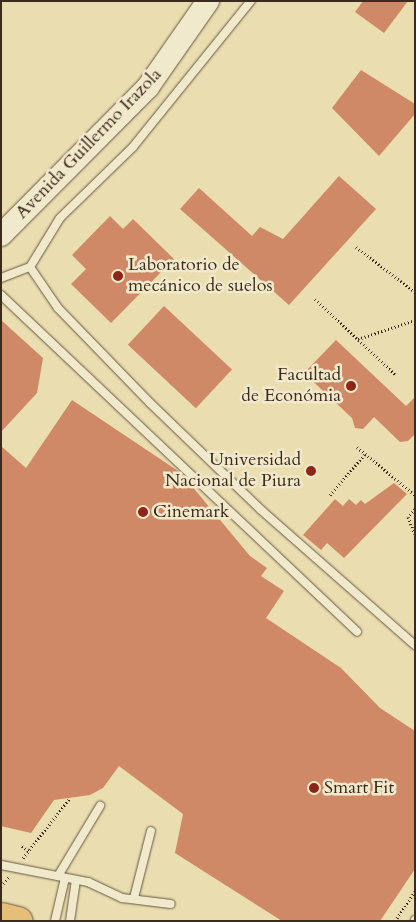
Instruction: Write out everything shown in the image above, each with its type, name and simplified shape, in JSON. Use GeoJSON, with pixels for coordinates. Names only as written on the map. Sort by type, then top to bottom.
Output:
{"type":"FeatureCollection","features":[{"type":"Feature","properties":{"kind":"highway"},"geometry":{"type":"LineString","coordinates":[[1,917],[19,921]]}},
{"type":"Feature","properties":{"kind":"main road","name":"Avenida Guillermo Irazola"},"geometry":{"type":"LineString","coordinates":[[1,235],[148,87],[208,1]]}},
{"type":"Feature","properties":{"kind":"lane"},"geometry":{"type":"LineString","coordinates":[[1,278],[30,267],[60,218],[133,147],[252,1]]}},
{"type":"Feature","properties":{"kind":"lane"},"geometry":{"type":"LineString","coordinates":[[30,267],[58,308],[150,403],[260,508],[415,644]]}},
{"type":"Feature","properties":{"kind":"lane"},"geometry":{"type":"LineString","coordinates":[[1,295],[357,632]]}},
{"type":"Feature","properties":{"kind":"lane"},"geometry":{"type":"LineString","coordinates":[[55,921],[62,877],[100,806]]}},
{"type":"Feature","properties":{"kind":"lane"},"geometry":{"type":"LineString","coordinates":[[134,898],[151,831]]}},
{"type":"Feature","properties":{"kind":"lane"},"geometry":{"type":"LineString","coordinates":[[1,865],[76,880],[134,898],[171,904]]}},
{"type":"Feature","properties":{"kind":"lane"},"geometry":{"type":"LineString","coordinates":[[70,921],[76,880]]}},
{"type":"Feature","properties":{"kind":"path"},"geometry":{"type":"LineString","coordinates":[[356,247],[415,292]]}},
{"type":"Feature","properties":{"kind":"path"},"geometry":{"type":"LineString","coordinates":[[315,298],[396,375]]}},
{"type":"Feature","properties":{"kind":"path"},"geometry":{"type":"LineString","coordinates":[[358,339],[415,320]]}},
{"type":"Feature","properties":{"kind":"path"},"geometry":{"type":"LineString","coordinates":[[356,447],[415,495]]}},
{"type":"Feature","properties":{"kind":"path"},"geometry":{"type":"LineString","coordinates":[[330,495],[365,454]]}},
{"type":"Feature","properties":{"kind":"path"},"geometry":{"type":"LineString","coordinates":[[415,508],[408,517],[415,534]]}},
{"type":"Feature","properties":{"kind":"path"},"geometry":{"type":"LineString","coordinates":[[1,886],[70,798]]}},
{"type":"Feature","properties":{"kind":"path"},"geometry":{"type":"LineString","coordinates":[[22,846],[29,850]]}},
{"type":"Feature","properties":{"kind":"path"},"geometry":{"type":"LineString","coordinates":[[395,921],[415,891]]}},
{"type":"Feature","properties":{"kind":"building"},"geometry":{"type":"Polygon","coordinates":[[[363,1],[408,1],[384,33],[355,12],[363,1]]]}},
{"type":"Feature","properties":{"kind":"building"},"geometry":{"type":"Polygon","coordinates":[[[361,70],[415,104],[415,114],[379,156],[332,108],[361,70]]]}},
{"type":"Feature","properties":{"kind":"building"},"geometry":{"type":"Polygon","coordinates":[[[339,176],[376,209],[289,305],[180,209],[199,188],[252,236],[260,227],[283,239],[339,176]]]}},
{"type":"Feature","properties":{"kind":"building","name":"Laboratorio de mecánico de suelos"},"geometry":{"type":"Polygon","coordinates":[[[110,216],[123,229],[133,219],[174,259],[111,323],[71,284],[86,269],[72,255],[110,216]]]}},
{"type":"Feature","properties":{"kind":"building"},"geometry":{"type":"Polygon","coordinates":[[[164,306],[232,369],[196,408],[128,345],[164,306]]]}},
{"type":"Feature","properties":{"kind":"building"},"geometry":{"type":"Polygon","coordinates":[[[1,320],[43,358],[37,393],[1,432],[1,320]]]}},
{"type":"Feature","properties":{"kind":"building","name":"Facultad de Económia"},"geometry":{"type":"Polygon","coordinates":[[[336,340],[406,406],[415,397],[415,434],[408,441],[400,442],[374,417],[363,429],[355,428],[352,418],[304,373],[336,340]]]}},
{"type":"Feature","properties":{"kind":"building"},"geometry":{"type":"Polygon","coordinates":[[[72,400],[181,473],[250,556],[267,568],[261,576],[284,591],[266,618],[341,668],[380,708],[415,731],[415,869],[380,921],[282,921],[175,853],[183,814],[119,766],[103,788],[90,795],[54,800],[31,833],[1,826],[1,446],[26,468],[72,400]]]}},
{"type":"Feature","properties":{"kind":"building"},"geometry":{"type":"Polygon","coordinates":[[[394,483],[407,494],[344,558],[327,543],[321,550],[303,535],[335,499],[343,506],[349,499],[356,505],[361,500],[365,504],[394,483]]]}},
{"type":"Feature","properties":{"kind":"place","name":"Laboratorio de mecánico de suelos"},"geometry":{"type":"Point","coordinates":[118,276]}},
{"type":"Feature","properties":{"kind":"place","name":"Facultad de Económia"},"geometry":{"type":"Point","coordinates":[351,386]}},
{"type":"Feature","properties":{"kind":"place","name":"Universidad Nacional de Piura"},"geometry":{"type":"Point","coordinates":[311,471]}},
{"type":"Feature","properties":{"kind":"place","name":"Cinemark"},"geometry":{"type":"Point","coordinates":[143,512]}},
{"type":"Feature","properties":{"kind":"place","name":"Smart Fit"},"geometry":{"type":"Point","coordinates":[314,788]}}]}
